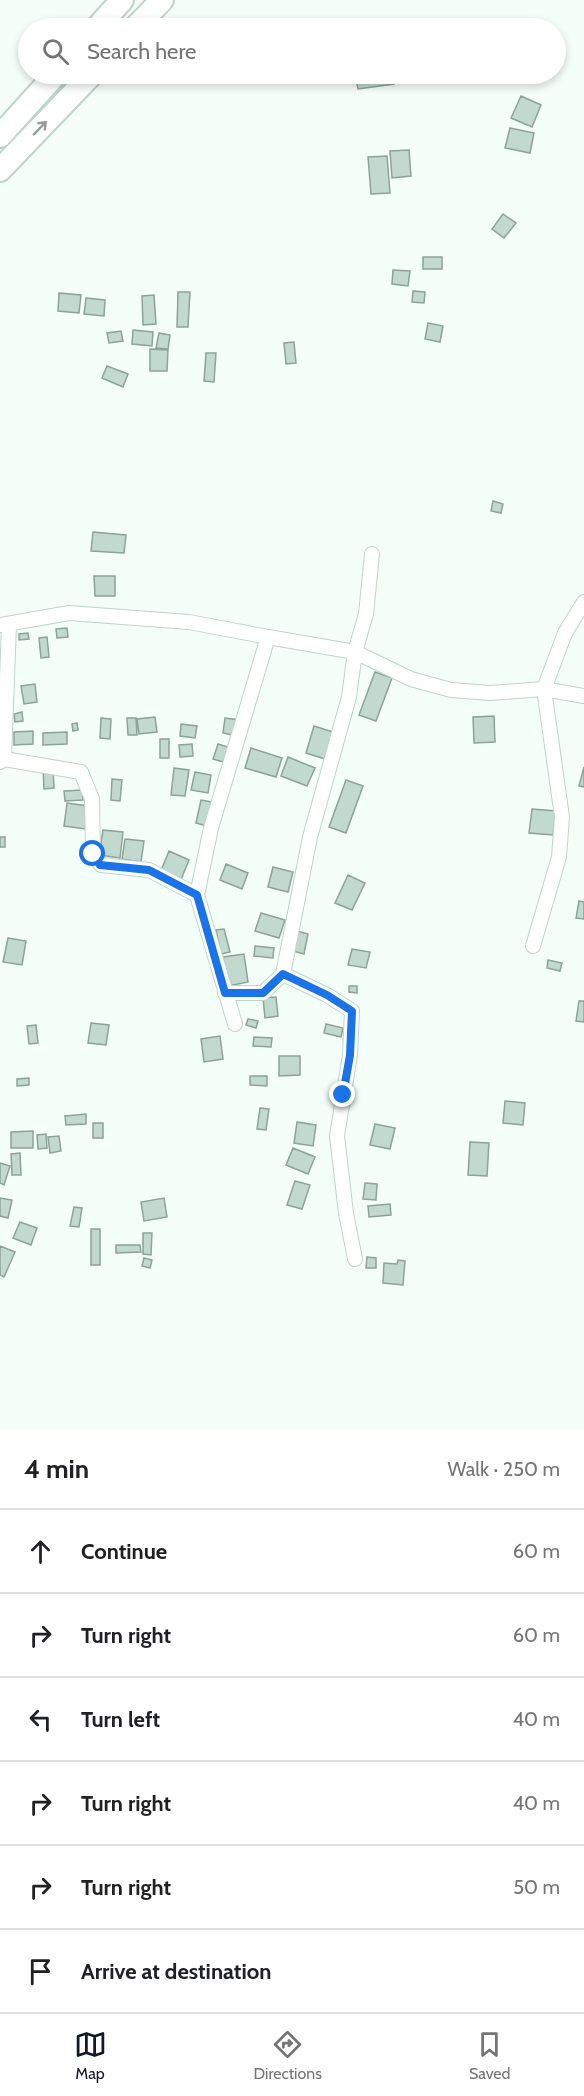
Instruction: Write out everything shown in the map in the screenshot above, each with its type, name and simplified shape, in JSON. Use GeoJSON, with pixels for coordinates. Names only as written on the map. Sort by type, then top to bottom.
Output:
{"type":"FeatureCollection","features":[{"type":"Feature","properties":{"kind":"highway"},"geometry":{"type":"LineString","coordinates":[[106,18],[122,0]]}},
{"type":"Feature","properties":{"kind":"highway"},"geometry":{"type":"LineString","coordinates":[[145,18],[162,0]]}},
{"type":"Feature","properties":{"kind":"highway"},"geometry":{"type":"LineString","coordinates":[[0,136],[47,84]]}},
{"type":"Feature","properties":{"kind":"highway"},"geometry":{"type":"LineString","coordinates":[[0,170],[82,84]]}},
{"type":"Feature","properties":{"kind":"street"},"geometry":{"type":"LineString","coordinates":[[225,993],[263,993],[283,974],[310,837],[349,697],[355,652],[366,614],[372,554]]}},
{"type":"Feature","properties":{"kind":"street"},"geometry":{"type":"LineString","coordinates":[[533,946],[559,857],[562,817],[544,689],[565,633],[584,602]]}},
{"type":"Feature","properties":{"kind":"street"},"geometry":{"type":"LineString","coordinates":[[197,895],[149,870],[100,865],[93,854],[92,799],[81,772],[2,760],[5,625],[69,614],[189,622],[355,652],[411,679],[451,690],[489,693],[544,689],[584,696]]}},
{"type":"Feature","properties":{"kind":"street"},"geometry":{"type":"LineString","coordinates":[[235,1024],[197,895],[211,828],[268,637]]}},
{"type":"Feature","properties":{"kind":"street"},"geometry":{"type":"LineString","coordinates":[[283,974],[327,995],[352,1011],[350,1055],[337,1136],[346,1213],[355,1259]]}},
{"type":"Feature","properties":{"kind":"building"},"geometry":{"type":"Polygon","coordinates":[[[357,84],[394,84],[358,89],[357,84]]]}},
{"type":"Feature","properties":{"kind":"building"},"geometry":{"type":"Polygon","coordinates":[[[521,96],[541,105],[532,127],[511,118],[521,96]]]}},
{"type":"Feature","properties":{"kind":"building"},"geometry":{"type":"Polygon","coordinates":[[[510,128],[534,133],[530,153],[505,148],[510,128]]]}},
{"type":"Feature","properties":{"kind":"building"},"geometry":{"type":"Polygon","coordinates":[[[409,150],[411,176],[392,178],[390,151],[409,150]]]}},
{"type":"Feature","properties":{"kind":"building"},"geometry":{"type":"Polygon","coordinates":[[[387,156],[390,193],[371,194],[368,157],[387,156]]]}},
{"type":"Feature","properties":{"kind":"building"},"geometry":{"type":"Polygon","coordinates":[[[503,214],[516,223],[504,238],[492,229],[503,214]]]}},
{"type":"Feature","properties":{"kind":"building"},"geometry":{"type":"Polygon","coordinates":[[[423,257],[442,257],[442,269],[423,269],[423,257]]]}},
{"type":"Feature","properties":{"kind":"building"},"geometry":{"type":"Polygon","coordinates":[[[393,270],[410,271],[408,286],[392,284],[393,270]]]}},
{"type":"Feature","properties":{"kind":"building"},"geometry":{"type":"Polygon","coordinates":[[[413,291],[425,292],[424,303],[412,302],[413,291]]]}},
{"type":"Feature","properties":{"kind":"building"},"geometry":{"type":"Polygon","coordinates":[[[178,292],[190,292],[188,327],[177,327],[178,292]]]}},
{"type":"Feature","properties":{"kind":"building"},"geometry":{"type":"Polygon","coordinates":[[[59,293],[81,295],[79,313],[58,311],[59,293]]]}},
{"type":"Feature","properties":{"kind":"building"},"geometry":{"type":"Polygon","coordinates":[[[154,295],[156,324],[143,325],[142,296],[154,295]]]}},
{"type":"Feature","properties":{"kind":"building"},"geometry":{"type":"Polygon","coordinates":[[[86,298],[105,300],[104,316],[84,314],[86,298]]]}},
{"type":"Feature","properties":{"kind":"building"},"geometry":{"type":"Polygon","coordinates":[[[428,323],[443,326],[440,342],[425,339],[428,323]]]}},
{"type":"Feature","properties":{"kind":"building"},"geometry":{"type":"Polygon","coordinates":[[[133,330],[153,332],[152,346],[132,344],[133,330]]]}},
{"type":"Feature","properties":{"kind":"building"},"geometry":{"type":"Polygon","coordinates":[[[121,331],[123,341],[109,343],[107,333],[121,331]]]}},
{"type":"Feature","properties":{"kind":"building"},"geometry":{"type":"Polygon","coordinates":[[[159,333],[170,335],[168,349],[156,348],[159,333]]]}},
{"type":"Feature","properties":{"kind":"building"},"geometry":{"type":"Polygon","coordinates":[[[294,342],[296,363],[286,364],[284,343],[294,342]]]}},
{"type":"Feature","properties":{"kind":"building"},"geometry":{"type":"Polygon","coordinates":[[[150,349],[168,350],[167,371],[150,371],[150,349]]]}},
{"type":"Feature","properties":{"kind":"building"},"geometry":{"type":"Polygon","coordinates":[[[206,353],[216,353],[214,382],[204,381],[206,353]]]}},
{"type":"Feature","properties":{"kind":"building"},"geometry":{"type":"Polygon","coordinates":[[[107,366],[128,374],[123,387],[102,378],[107,366]]]}},
{"type":"Feature","properties":{"kind":"building"},"geometry":{"type":"Polygon","coordinates":[[[493,501],[503,504],[501,513],[491,511],[493,501]]]}},
{"type":"Feature","properties":{"kind":"building"},"geometry":{"type":"Polygon","coordinates":[[[93,532],[126,535],[124,553],[91,551],[93,532]]]}},
{"type":"Feature","properties":{"kind":"building"},"geometry":{"type":"Polygon","coordinates":[[[94,576],[115,576],[115,596],[95,596],[94,576]]]}},
{"type":"Feature","properties":{"kind":"building"},"geometry":{"type":"Polygon","coordinates":[[[67,628],[68,637],[57,638],[56,629],[67,628]]]}},
{"type":"Feature","properties":{"kind":"building"},"geometry":{"type":"Polygon","coordinates":[[[28,633],[29,639],[19,640],[19,634],[28,633]]]}},
{"type":"Feature","properties":{"kind":"building"},"geometry":{"type":"Polygon","coordinates":[[[47,637],[49,657],[41,658],[39,638],[47,637]]]}},
{"type":"Feature","properties":{"kind":"building"},"geometry":{"type":"Polygon","coordinates":[[[375,672],[392,678],[376,721],[359,715],[375,672]]]}},
{"type":"Feature","properties":{"kind":"building"},"geometry":{"type":"Polygon","coordinates":[[[35,684],[37,702],[24,704],[21,686],[35,684]]]}},
{"type":"Feature","properties":{"kind":"building"},"geometry":{"type":"Polygon","coordinates":[[[22,712],[23,721],[15,722],[14,714],[22,712]]]}},
{"type":"Feature","properties":{"kind":"building"},"geometry":{"type":"Polygon","coordinates":[[[494,716],[495,742],[474,743],[473,717],[494,716]]]}},
{"type":"Feature","properties":{"kind":"building"},"geometry":{"type":"Polygon","coordinates":[[[155,717],[157,732],[139,734],[137,719],[155,717]]]}},
{"type":"Feature","properties":{"kind":"building"},"geometry":{"type":"Polygon","coordinates":[[[101,718],[111,719],[110,739],[100,738],[101,718]]]}},
{"type":"Feature","properties":{"kind":"building"},"geometry":{"type":"Polygon","coordinates":[[[127,718],[136,718],[137,735],[128,735],[127,718]]]}},
{"type":"Feature","properties":{"kind":"building"},"geometry":{"type":"Polygon","coordinates":[[[225,718],[240,720],[237,736],[223,733],[225,718]]]}},
{"type":"Feature","properties":{"kind":"building"},"geometry":{"type":"Polygon","coordinates":[[[77,723],[78,730],[73,731],[72,724],[77,723]]]}},
{"type":"Feature","properties":{"kind":"building"},"geometry":{"type":"Polygon","coordinates":[[[181,724],[197,726],[195,738],[180,736],[181,724]]]}},
{"type":"Feature","properties":{"kind":"building"},"geometry":{"type":"Polygon","coordinates":[[[314,726],[333,732],[325,759],[306,753],[314,726]]]}},
{"type":"Feature","properties":{"kind":"building"},"geometry":{"type":"Polygon","coordinates":[[[33,731],[33,744],[14,745],[14,732],[33,731]]]}},
{"type":"Feature","properties":{"kind":"building"},"geometry":{"type":"Polygon","coordinates":[[[67,732],[67,744],[43,745],[43,733],[67,732]]]}},
{"type":"Feature","properties":{"kind":"building"},"geometry":{"type":"Polygon","coordinates":[[[160,739],[169,739],[169,758],[160,758],[160,739]]]}},
{"type":"Feature","properties":{"kind":"building"},"geometry":{"type":"Polygon","coordinates":[[[192,744],[193,756],[180,757],[179,745],[192,744]]]}},
{"type":"Feature","properties":{"kind":"building"},"geometry":{"type":"Polygon","coordinates":[[[218,744],[231,748],[227,763],[213,759],[218,744]]]}},
{"type":"Feature","properties":{"kind":"building"},"geometry":{"type":"Polygon","coordinates":[[[251,748],[282,758],[276,777],[245,768],[251,748]]]}},
{"type":"Feature","properties":{"kind":"building"},"geometry":{"type":"Polygon","coordinates":[[[288,757],[315,768],[307,786],[281,776],[288,757]]]}},
{"type":"Feature","properties":{"kind":"building"},"geometry":{"type":"Polygon","coordinates":[[[584,767],[584,787],[579,786],[584,767]]]}},
{"type":"Feature","properties":{"kind":"building"},"geometry":{"type":"Polygon","coordinates":[[[43,768],[53,768],[54,788],[44,789],[43,768]]]}},
{"type":"Feature","properties":{"kind":"building"},"geometry":{"type":"Polygon","coordinates":[[[174,768],[189,770],[185,796],[171,795],[174,768]]]}},
{"type":"Feature","properties":{"kind":"building"},"geometry":{"type":"Polygon","coordinates":[[[195,772],[211,775],[208,793],[191,790],[195,772]]]}},
{"type":"Feature","properties":{"kind":"building"},"geometry":{"type":"Polygon","coordinates":[[[112,779],[122,780],[120,801],[111,800],[112,779]]]}},
{"type":"Feature","properties":{"kind":"building"},"geometry":{"type":"Polygon","coordinates":[[[346,780],[363,786],[346,833],[329,827],[346,780]]]}},
{"type":"Feature","properties":{"kind":"building"},"geometry":{"type":"Polygon","coordinates":[[[82,790],[83,800],[65,801],[64,791],[82,790]]]}},
{"type":"Feature","properties":{"kind":"building"},"geometry":{"type":"Polygon","coordinates":[[[201,800],[212,802],[207,826],[196,823],[201,800]]]}},
{"type":"Feature","properties":{"kind":"building"},"geometry":{"type":"Polygon","coordinates":[[[67,803],[88,806],[85,829],[64,826],[67,803]]]}},
{"type":"Feature","properties":{"kind":"building"},"geometry":{"type":"Polygon","coordinates":[[[532,809],[556,811],[553,835],[529,833],[532,809]]]}},
{"type":"Feature","properties":{"kind":"building"},"geometry":{"type":"Polygon","coordinates":[[[103,830],[123,832],[120,858],[99,855],[103,830]]]}},
{"type":"Feature","properties":{"kind":"building"},"geometry":{"type":"Polygon","coordinates":[[[0,837],[5,837],[5,847],[0,847],[0,837]]]}},
{"type":"Feature","properties":{"kind":"building"},"geometry":{"type":"Polygon","coordinates":[[[125,839],[144,841],[141,862],[122,859],[125,839]]]}},
{"type":"Feature","properties":{"kind":"building"},"geometry":{"type":"Polygon","coordinates":[[[169,851],[189,860],[180,882],[160,873],[169,851]]]}},
{"type":"Feature","properties":{"kind":"building"},"geometry":{"type":"Polygon","coordinates":[[[226,864],[248,873],[242,889],[220,880],[226,864]]]}},
{"type":"Feature","properties":{"kind":"building"},"geometry":{"type":"Polygon","coordinates":[[[273,867],[293,872],[288,892],[268,887],[273,867]]]}},
{"type":"Feature","properties":{"kind":"building"},"geometry":{"type":"Polygon","coordinates":[[[348,875],[365,883],[352,910],[335,903],[348,875]]]}},
{"type":"Feature","properties":{"kind":"building"},"geometry":{"type":"Polygon","coordinates":[[[579,901],[584,902],[584,919],[576,918],[579,901]]]}},
{"type":"Feature","properties":{"kind":"building"},"geometry":{"type":"Polygon","coordinates":[[[261,913],[285,920],[279,938],[255,931],[261,913]]]}},
{"type":"Feature","properties":{"kind":"building"},"geometry":{"type":"Polygon","coordinates":[[[224,929],[230,952],[221,954],[216,930],[224,929]]]}},
{"type":"Feature","properties":{"kind":"building"},"geometry":{"type":"Polygon","coordinates":[[[297,931],[308,934],[304,954],[293,951],[297,931]]]}},
{"type":"Feature","properties":{"kind":"building"},"geometry":{"type":"Polygon","coordinates":[[[8,938],[26,941],[22,965],[3,962],[8,938]]]}},
{"type":"Feature","properties":{"kind":"building"},"geometry":{"type":"Polygon","coordinates":[[[255,946],[274,948],[273,958],[254,956],[255,946]]]}},
{"type":"Feature","properties":{"kind":"building"},"geometry":{"type":"Polygon","coordinates":[[[352,949],[370,952],[366,968],[348,965],[352,949]]]}},
{"type":"Feature","properties":{"kind":"building"},"geometry":{"type":"Polygon","coordinates":[[[244,954],[248,982],[228,986],[223,957],[244,954]]]}},
{"type":"Feature","properties":{"kind":"building"},"geometry":{"type":"Polygon","coordinates":[[[548,960],[562,963],[560,971],[547,968],[548,960]]]}},
{"type":"Feature","properties":{"kind":"building"},"geometry":{"type":"Polygon","coordinates":[[[349,986],[357,986],[357,993],[349,992],[349,986]]]}},
{"type":"Feature","properties":{"kind":"building"},"geometry":{"type":"Polygon","coordinates":[[[276,997],[278,1016],[265,1018],[263,998],[276,997]]]}},
{"type":"Feature","properties":{"kind":"building"},"geometry":{"type":"Polygon","coordinates":[[[579,1001],[584,1001],[584,1022],[576,1021],[579,1001]]]}},
{"type":"Feature","properties":{"kind":"building"},"geometry":{"type":"Polygon","coordinates":[[[248,1019],[258,1021],[256,1028],[246,1025],[248,1019]]]}},
{"type":"Feature","properties":{"kind":"building"},"geometry":{"type":"Polygon","coordinates":[[[91,1023],[109,1025],[106,1045],[88,1043],[91,1023]]]}},
{"type":"Feature","properties":{"kind":"building"},"geometry":{"type":"Polygon","coordinates":[[[326,1024],[343,1028],[341,1037],[324,1033],[326,1024]]]}},
{"type":"Feature","properties":{"kind":"building"},"geometry":{"type":"Polygon","coordinates":[[[36,1025],[38,1043],[29,1044],[27,1026],[36,1025]]]}},
{"type":"Feature","properties":{"kind":"building"},"geometry":{"type":"Polygon","coordinates":[[[220,1036],[223,1059],[204,1062],[201,1039],[220,1036]]]}},
{"type":"Feature","properties":{"kind":"building"},"geometry":{"type":"Polygon","coordinates":[[[254,1037],[272,1038],[271,1047],[253,1046],[254,1037]]]}},
{"type":"Feature","properties":{"kind":"building"},"geometry":{"type":"Polygon","coordinates":[[[279,1056],[300,1056],[300,1075],[279,1076],[279,1056]]]}},
{"type":"Feature","properties":{"kind":"building"},"geometry":{"type":"Polygon","coordinates":[[[250,1076],[267,1076],[267,1086],[250,1085],[250,1076]]]}},
{"type":"Feature","properties":{"kind":"building"},"geometry":{"type":"Polygon","coordinates":[[[29,1078],[29,1085],[17,1086],[17,1079],[29,1078]]]}},
{"type":"Feature","properties":{"kind":"building"},"geometry":{"type":"Polygon","coordinates":[[[505,1101],[525,1103],[523,1125],[503,1123],[505,1101]]]}},
{"type":"Feature","properties":{"kind":"building"},"geometry":{"type":"Polygon","coordinates":[[[260,1108],[269,1109],[266,1130],[257,1129],[260,1108]]]}},
{"type":"Feature","properties":{"kind":"building"},"geometry":{"type":"Polygon","coordinates":[[[86,1114],[86,1124],[66,1125],[65,1116],[86,1114]]]}},
{"type":"Feature","properties":{"kind":"building"},"geometry":{"type":"Polygon","coordinates":[[[297,1122],[316,1125],[313,1146],[294,1143],[297,1122]]]}},
{"type":"Feature","properties":{"kind":"building"},"geometry":{"type":"Polygon","coordinates":[[[93,1123],[103,1123],[103,1138],[93,1138],[93,1123]]]}},
{"type":"Feature","properties":{"kind":"building"},"geometry":{"type":"Polygon","coordinates":[[[375,1124],[395,1128],[390,1149],[370,1145],[375,1124]]]}},
{"type":"Feature","properties":{"kind":"building"},"geometry":{"type":"Polygon","coordinates":[[[33,1131],[33,1148],[11,1148],[11,1132],[33,1131]]]}},
{"type":"Feature","properties":{"kind":"building"},"geometry":{"type":"Polygon","coordinates":[[[46,1134],[47,1148],[38,1149],[37,1135],[46,1134]]]}},
{"type":"Feature","properties":{"kind":"building"},"geometry":{"type":"Polygon","coordinates":[[[59,1136],[61,1151],[50,1153],[48,1137],[59,1136]]]}},
{"type":"Feature","properties":{"kind":"building"},"geometry":{"type":"Polygon","coordinates":[[[470,1142],[489,1143],[487,1176],[468,1175],[470,1142]]]}},
{"type":"Feature","properties":{"kind":"building"},"geometry":{"type":"Polygon","coordinates":[[[293,1148],[315,1157],[308,1174],[286,1165],[293,1148]]]}},
{"type":"Feature","properties":{"kind":"building"},"geometry":{"type":"Polygon","coordinates":[[[20,1153],[21,1175],[12,1175],[11,1154],[20,1153]]]}},
{"type":"Feature","properties":{"kind":"building"},"geometry":{"type":"Polygon","coordinates":[[[0,1163],[10,1166],[4,1185],[0,1183],[0,1163]]]}},
{"type":"Feature","properties":{"kind":"building"},"geometry":{"type":"Polygon","coordinates":[[[295,1181],[310,1185],[302,1209],[287,1205],[295,1181]]]}},
{"type":"Feature","properties":{"kind":"building"},"geometry":{"type":"Polygon","coordinates":[[[365,1183],[377,1184],[376,1200],[363,1199],[365,1183]]]}},
{"type":"Feature","properties":{"kind":"building"},"geometry":{"type":"Polygon","coordinates":[[[0,1198],[12,1200],[8,1218],[0,1216],[0,1198]]]}},
{"type":"Feature","properties":{"kind":"building"},"geometry":{"type":"Polygon","coordinates":[[[164,1198],[167,1217],[144,1221],[141,1202],[164,1198]]]}},
{"type":"Feature","properties":{"kind":"building"},"geometry":{"type":"Polygon","coordinates":[[[390,1204],[391,1215],[369,1217],[368,1206],[390,1204]]]}},
{"type":"Feature","properties":{"kind":"building"},"geometry":{"type":"Polygon","coordinates":[[[74,1207],[82,1208],[79,1227],[70,1226],[74,1207]]]}},
{"type":"Feature","properties":{"kind":"building"},"geometry":{"type":"Polygon","coordinates":[[[20,1222],[37,1228],[31,1245],[13,1238],[20,1222]]]}},
{"type":"Feature","properties":{"kind":"building"},"geometry":{"type":"Polygon","coordinates":[[[91,1229],[100,1229],[100,1265],[91,1265],[91,1229]]]}},
{"type":"Feature","properties":{"kind":"building"},"geometry":{"type":"Polygon","coordinates":[[[143,1233],[152,1233],[151,1255],[143,1254],[143,1233]]]}},
{"type":"Feature","properties":{"kind":"building"},"geometry":{"type":"Polygon","coordinates":[[[116,1245],[140,1245],[141,1252],[116,1253],[116,1245]]]}},
{"type":"Feature","properties":{"kind":"building"},"geometry":{"type":"Polygon","coordinates":[[[0,1246],[15,1252],[4,1277],[0,1275],[0,1246]]]}},
{"type":"Feature","properties":{"kind":"building"},"geometry":{"type":"Polygon","coordinates":[[[367,1257],[376,1258],[376,1268],[366,1268],[367,1257]]]}},
{"type":"Feature","properties":{"kind":"building"},"geometry":{"type":"Polygon","coordinates":[[[144,1258],[152,1260],[150,1268],[142,1266],[144,1258]]]}},
{"type":"Feature","properties":{"kind":"building"},"geometry":{"type":"Polygon","coordinates":[[[398,1260],[405,1261],[403,1285],[383,1283],[384,1263],[397,1264],[398,1260]]]}},
{"type":"Feature","properties":{"kind":"route"},"geometry":{"type":"LineString","coordinates":[[93,854],[100,865],[149,870],[197,895],[225,993],[263,993],[283,974],[327,995],[352,1011],[350,1055],[343,1095]]}}]}
